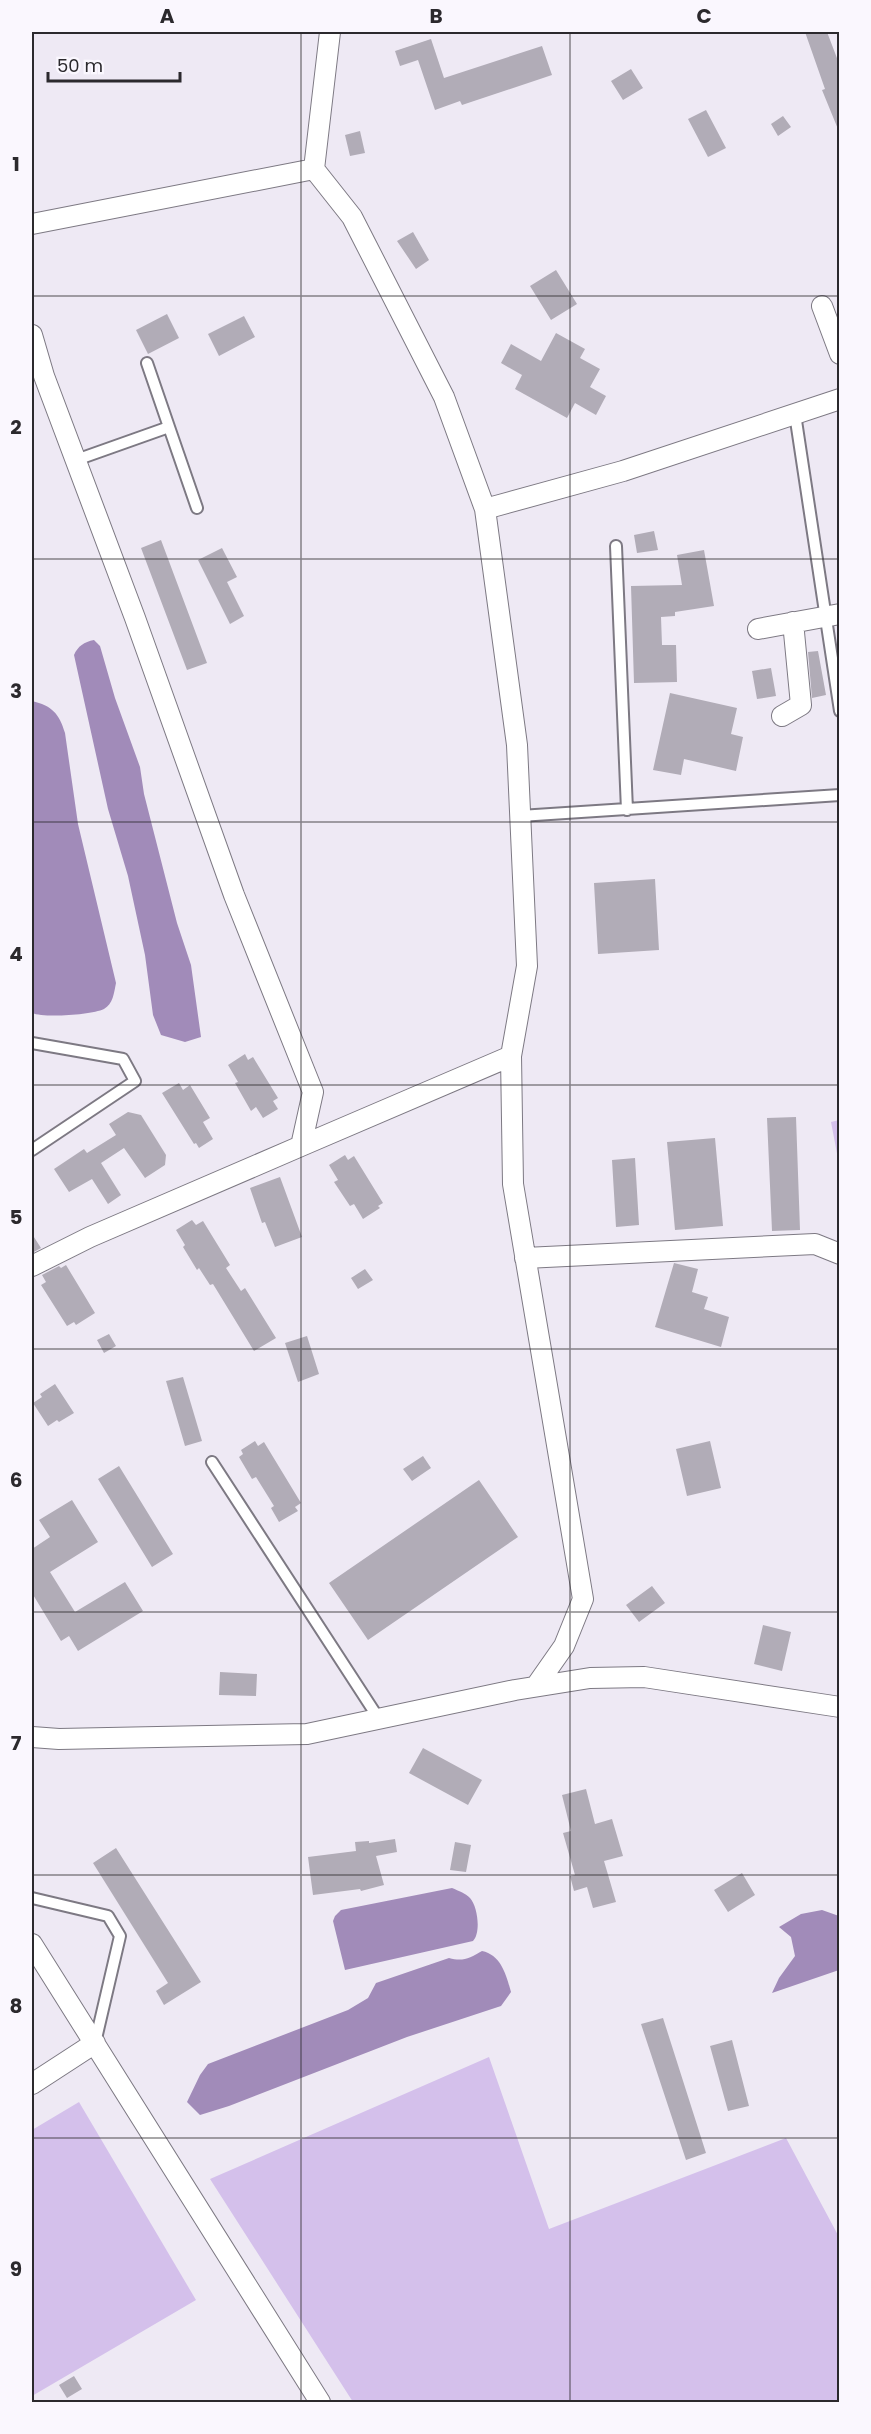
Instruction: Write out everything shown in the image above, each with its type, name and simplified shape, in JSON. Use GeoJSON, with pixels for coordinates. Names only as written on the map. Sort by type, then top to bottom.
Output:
{"type":"FeatureCollection","features":[{"type":"Feature","properties":{"kind":"street"},"geometry":{"type":"LineString","coordinates":[[330,32],[314,169],[352,217],[444,397],[485,509],[517,745],[527,966],[511,1056],[513,1184],[583,1599],[564,1646],[536,1686]]}},
{"type":"Feature","properties":{"kind":"street"},"geometry":{"type":"LineString","coordinates":[[32,224],[314,169]]}},
{"type":"Feature","properties":{"kind":"street"},"geometry":{"type":"LineString","coordinates":[[822,306],[840,354]]}},
{"type":"Feature","properties":{"kind":"street"},"geometry":{"type":"LineString","coordinates":[[32,335],[234,895],[313,1092],[302,1146]]}},
{"type":"Feature","properties":{"kind":"street"},"geometry":{"type":"LineString","coordinates":[[485,509],[623,471],[840,399]]}},
{"type":"Feature","properties":{"kind":"street"},"geometry":{"type":"LineString","coordinates":[[758,629],[840,614]]}},
{"type":"Feature","properties":{"kind":"street"},"geometry":{"type":"LineString","coordinates":[[782,716],[801,705],[793,622]]}},
{"type":"Feature","properties":{"kind":"street"},"geometry":{"type":"LineString","coordinates":[[32,1266],[90,1237],[511,1056]]}},
{"type":"Feature","properties":{"kind":"street"},"geometry":{"type":"LineString","coordinates":[[525,1258],[815,1244],[840,1254]]}},
{"type":"Feature","properties":{"kind":"street"},"geometry":{"type":"LineString","coordinates":[[32,1737],[59,1739],[307,1734],[536,1686],[590,1678],[644,1677],[840,1707]]}},
{"type":"Feature","properties":{"kind":"street"},"geometry":{"type":"LineString","coordinates":[[32,1944],[320,2403]]}},
{"type":"Feature","properties":{"kind":"street"},"geometry":{"type":"LineString","coordinates":[[32,2084],[95,2043]]}},
{"type":"Feature","properties":{"kind":"lane"},"geometry":{"type":"LineString","coordinates":[[147,363],[197,508]]}},
{"type":"Feature","properties":{"kind":"lane"},"geometry":{"type":"LineString","coordinates":[[795,414],[840,711]]}},
{"type":"Feature","properties":{"kind":"lane"},"geometry":{"type":"LineString","coordinates":[[76,460],[169,427]]}},
{"type":"Feature","properties":{"kind":"lane"},"geometry":{"type":"LineString","coordinates":[[616,546],[627,810]]}},
{"type":"Feature","properties":{"kind":"lane"},"geometry":{"type":"LineString","coordinates":[[520,816],[840,795]]}},
{"type":"Feature","properties":{"kind":"lane"},"geometry":{"type":"LineString","coordinates":[[32,1043],[123,1059],[135,1081],[32,1150]]}},
{"type":"Feature","properties":{"kind":"lane"},"geometry":{"type":"LineString","coordinates":[[212,1462],[379,1719]]}},
{"type":"Feature","properties":{"kind":"lane"},"geometry":{"type":"LineString","coordinates":[[32,1898],[108,1916],[120,1936],[95,2043]]}},
{"type":"Feature","properties":{"kind":"shaded area"},"geometry":{"type":"Polygon","coordinates":[[[94,640],[100,646],[115,698],[140,767],[144,794],[177,923],[191,965],[201,1037],[185,1042],[161,1035],[153,1015],[145,955],[128,876],[108,809],[74,655],[82,645],[94,640]]]}},
{"type":"Feature","properties":{"kind":"shaded area"},"geometry":{"type":"Polygon","coordinates":[[[32,701],[54,711],[65,733],[78,824],[116,983],[113,998],[107,1007],[89,1013],[57,1016],[32,1013],[32,701]]]}},
{"type":"Feature","properties":{"kind":"shaded area"},"geometry":{"type":"Polygon","coordinates":[[[840,1120],[839,1164],[831,1122],[840,1120]]]}},
{"type":"Feature","properties":{"kind":"shaded area"},"geometry":{"type":"Polygon","coordinates":[[[452,1888],[468,1896],[475,1907],[478,1926],[473,1941],[345,1970],[333,1921],[341,1910],[452,1888]]]}},
{"type":"Feature","properties":{"kind":"shaded area"},"geometry":{"type":"Polygon","coordinates":[[[822,1910],[839,1916],[839,1970],[772,1993],[779,1978],[795,1956],[791,1937],[779,1927],[801,1914],[822,1910]]]}},
{"type":"Feature","properties":{"kind":"shaded area"},"geometry":{"type":"Polygon","coordinates":[[[482,1951],[498,1961],[507,1979],[511,1992],[501,2006],[407,2037],[229,2106],[200,2115],[187,2102],[208,2064],[348,2010],[368,1998],[376,1983],[449,1958],[466,1959],[482,1951]]]}},
{"type":"Feature","properties":{"kind":"shaded area"},"geometry":{"type":"Polygon","coordinates":[[[489,2057],[549,2229],[786,2138],[839,2237],[839,2402],[353,2402],[210,2179],[489,2057]]]}},
{"type":"Feature","properties":{"kind":"shaded area"},"geometry":{"type":"Polygon","coordinates":[[[79,2102],[196,2300],[32,2396],[32,2130],[79,2102]]]}},
{"type":"Feature","properties":{"kind":"building"},"geometry":{"type":"Polygon","coordinates":[[[805,32],[827,32],[840,66],[840,134],[822,90],[825,89],[805,32]]]}},
{"type":"Feature","properties":{"kind":"building"},"geometry":{"type":"Polygon","coordinates":[[[431,39],[444,78],[542,46],[552,75],[462,105],[460,101],[435,110],[418,60],[400,66],[395,51],[431,39]]]}},
{"type":"Feature","properties":{"kind":"building"},"geometry":{"type":"Polygon","coordinates":[[[631,69],[643,88],[623,100],[611,81],[631,69]]]}},
{"type":"Feature","properties":{"kind":"building"},"geometry":{"type":"Polygon","coordinates":[[[706,110],[726,148],[708,157],[688,119],[706,110]]]}},
{"type":"Feature","properties":{"kind":"building"},"geometry":{"type":"Polygon","coordinates":[[[783,116],[791,127],[778,136],[771,124],[783,116]]]}},
{"type":"Feature","properties":{"kind":"building"},"geometry":{"type":"Polygon","coordinates":[[[360,131],[365,153],[350,156],[345,135],[360,131]]]}},
{"type":"Feature","properties":{"kind":"building"},"geometry":{"type":"Polygon","coordinates":[[[413,232],[429,260],[416,269],[397,241],[413,232]]]}},
{"type":"Feature","properties":{"kind":"building"},"geometry":{"type":"Polygon","coordinates":[[[556,270],[577,304],[551,320],[530,286],[556,270]]]}},
{"type":"Feature","properties":{"kind":"building"},"geometry":{"type":"Polygon","coordinates":[[[167,314],[179,338],[148,354],[136,330],[167,314]]]}},
{"type":"Feature","properties":{"kind":"building"},"geometry":{"type":"Polygon","coordinates":[[[244,316],[255,337],[219,356],[208,334],[244,316]]]}},
{"type":"Feature","properties":{"kind":"building"},"geometry":{"type":"Polygon","coordinates":[[[556,333],[585,349],[580,358],[600,369],[590,387],[606,396],[596,415],[575,403],[567,418],[515,389],[522,375],[501,363],[511,344],[541,361],[556,333]]]}},
{"type":"Feature","properties":{"kind":"building"},"geometry":{"type":"Polygon","coordinates":[[[654,531],[658,550],[637,553],[634,535],[654,531]]]}},
{"type":"Feature","properties":{"kind":"building"},"geometry":{"type":"Polygon","coordinates":[[[161,540],[207,663],[187,670],[141,548],[161,540]]]}},
{"type":"Feature","properties":{"kind":"building"},"geometry":{"type":"Polygon","coordinates":[[[222,548],[237,577],[227,582],[244,616],[230,624],[198,560],[222,548]]]}},
{"type":"Feature","properties":{"kind":"building"},"geometry":{"type":"Polygon","coordinates":[[[704,550],[714,606],[675,612],[675,616],[661,617],[662,645],[676,645],[677,682],[634,683],[631,586],[682,585],[677,555],[704,550]]]}},
{"type":"Feature","properties":{"kind":"building"},"geometry":{"type":"Polygon","coordinates":[[[818,651],[826,695],[812,698],[808,652],[818,651]]]}},
{"type":"Feature","properties":{"kind":"building"},"geometry":{"type":"Polygon","coordinates":[[[771,668],[776,696],[757,699],[752,671],[771,668]]]}},
{"type":"Feature","properties":{"kind":"building"},"geometry":{"type":"Polygon","coordinates":[[[670,693],[737,708],[731,734],[743,737],[736,771],[684,759],[681,775],[653,770],[670,693]]]}},
{"type":"Feature","properties":{"kind":"building"},"geometry":{"type":"Polygon","coordinates":[[[655,879],[659,950],[598,954],[594,883],[655,879]]]}},
{"type":"Feature","properties":{"kind":"building"},"geometry":{"type":"Polygon","coordinates":[[[245,1054],[248,1060],[253,1057],[278,1098],[273,1101],[278,1109],[263,1118],[256,1107],[251,1111],[228,1065],[245,1054]]]}},
{"type":"Feature","properties":{"kind":"building"},"geometry":{"type":"Polygon","coordinates":[[[179,1083],[183,1090],[190,1085],[210,1118],[203,1122],[213,1139],[199,1148],[196,1143],[194,1144],[162,1093],[179,1083]]]}},
{"type":"Feature","properties":{"kind":"building"},"geometry":{"type":"Polygon","coordinates":[[[128,1112],[141,1115],[166,1155],[165,1165],[145,1178],[124,1148],[101,1163],[121,1195],[108,1204],[92,1179],[69,1192],[54,1169],[84,1149],[87,1153],[116,1135],[109,1124],[128,1112]]]}},
{"type":"Feature","properties":{"kind":"building"},"geometry":{"type":"Polygon","coordinates":[[[796,1117],[800,1230],[772,1231],[767,1118],[796,1117]]]}},
{"type":"Feature","properties":{"kind":"building"},"geometry":{"type":"Polygon","coordinates":[[[715,1138],[723,1226],[675,1230],[667,1142],[715,1138]]]}},
{"type":"Feature","properties":{"kind":"building"},"geometry":{"type":"Polygon","coordinates":[[[345,1155],[348,1160],[354,1156],[383,1203],[378,1206],[380,1208],[363,1219],[354,1204],[350,1206],[334,1182],[338,1180],[329,1165],[345,1155]]]}},
{"type":"Feature","properties":{"kind":"building"},"geometry":{"type":"Polygon","coordinates":[[[635,1158],[639,1225],[616,1227],[612,1160],[635,1158]]]}},
{"type":"Feature","properties":{"kind":"building"},"geometry":{"type":"Polygon","coordinates":[[[280,1177],[302,1237],[275,1247],[265,1222],[262,1223],[250,1188],[280,1177]]]}},
{"type":"Feature","properties":{"kind":"building"},"geometry":{"type":"Polygon","coordinates":[[[192,1220],[196,1225],[203,1221],[230,1265],[226,1268],[241,1291],[245,1288],[276,1338],[254,1351],[213,1284],[210,1285],[199,1268],[197,1270],[183,1247],[185,1245],[176,1230],[192,1220]]]}},
{"type":"Feature","properties":{"kind":"building"},"geometry":{"type":"Polygon","coordinates":[[[32,1234],[41,1248],[32,1253],[32,1234]]]}},
{"type":"Feature","properties":{"kind":"building"},"geometry":{"type":"Polygon","coordinates":[[[674,1263],[698,1269],[692,1292],[708,1297],[704,1309],[729,1317],[721,1347],[655,1327],[674,1263]]]}},
{"type":"Feature","properties":{"kind":"building"},"geometry":{"type":"Polygon","coordinates":[[[66,1265],[95,1313],[76,1325],[74,1322],[67,1326],[41,1285],[46,1282],[42,1275],[66,1265]]]}},
{"type":"Feature","properties":{"kind":"building"},"geometry":{"type":"Polygon","coordinates":[[[365,1269],[373,1280],[358,1289],[351,1278],[365,1269]]]}},
{"type":"Feature","properties":{"kind":"building"},"geometry":{"type":"Polygon","coordinates":[[[109,1334],[116,1346],[104,1353],[97,1340],[109,1334]]]}},
{"type":"Feature","properties":{"kind":"building"},"geometry":{"type":"Polygon","coordinates":[[[307,1336],[319,1374],[298,1382],[285,1343],[307,1336]]]}},
{"type":"Feature","properties":{"kind":"building"},"geometry":{"type":"Polygon","coordinates":[[[183,1377],[202,1441],[185,1446],[166,1381],[183,1377]]]}},
{"type":"Feature","properties":{"kind":"building"},"geometry":{"type":"Polygon","coordinates":[[[55,1384],[74,1413],[48,1426],[33,1403],[42,1397],[40,1394],[55,1384]]]}},
{"type":"Feature","properties":{"kind":"building"},"geometry":{"type":"Polygon","coordinates":[[[255,1441],[258,1446],[264,1442],[301,1503],[295,1507],[298,1511],[279,1522],[271,1508],[274,1506],[256,1477],[252,1479],[239,1457],[243,1454],[241,1450],[255,1441]]]}},
{"type":"Feature","properties":{"kind":"building"},"geometry":{"type":"Polygon","coordinates":[[[710,1441],[721,1488],[687,1496],[676,1449],[710,1441]]]}},
{"type":"Feature","properties":{"kind":"building"},"geometry":{"type":"Polygon","coordinates":[[[423,1456],[431,1468],[412,1481],[403,1469],[423,1456]]]}},
{"type":"Feature","properties":{"kind":"building"},"geometry":{"type":"Polygon","coordinates":[[[119,1466],[173,1554],[152,1567],[98,1479],[119,1466]]]}},
{"type":"Feature","properties":{"kind":"building"},"geometry":{"type":"Polygon","coordinates":[[[479,1480],[518,1537],[368,1640],[329,1583],[479,1480]]]}},
{"type":"Feature","properties":{"kind":"building"},"geometry":{"type":"Polygon","coordinates":[[[72,1500],[98,1542],[50,1572],[75,1612],[125,1582],[143,1611],[78,1651],[69,1636],[61,1641],[32,1593],[32,1549],[50,1537],[39,1520],[72,1500]]]}},
{"type":"Feature","properties":{"kind":"building"},"geometry":{"type":"Polygon","coordinates":[[[652,1586],[665,1603],[639,1622],[626,1605],[652,1586]]]}},
{"type":"Feature","properties":{"kind":"building"},"geometry":{"type":"Polygon","coordinates":[[[763,1625],[791,1632],[782,1671],[754,1664],[763,1625]]]}},
{"type":"Feature","properties":{"kind":"building"},"geometry":{"type":"Polygon","coordinates":[[[220,1672],[257,1674],[256,1696],[219,1695],[220,1672]]]}},
{"type":"Feature","properties":{"kind":"building"},"geometry":{"type":"Polygon","coordinates":[[[423,1748],[482,1780],[468,1805],[409,1773],[423,1748]]]}},
{"type":"Feature","properties":{"kind":"building"},"geometry":{"type":"Polygon","coordinates":[[[586,1789],[595,1824],[612,1819],[623,1856],[604,1861],[616,1902],[593,1908],[587,1887],[574,1891],[570,1876],[575,1875],[563,1833],[571,1831],[562,1795],[586,1789]]]}},
{"type":"Feature","properties":{"kind":"building"},"geometry":{"type":"Polygon","coordinates":[[[395,1839],[397,1852],[376,1856],[384,1885],[361,1891],[360,1889],[313,1895],[308,1857],[356,1851],[355,1842],[369,1841],[369,1843],[395,1839]]]}},
{"type":"Feature","properties":{"kind":"building"},"geometry":{"type":"Polygon","coordinates":[[[455,1842],[471,1845],[466,1872],[450,1870],[455,1842]]]}},
{"type":"Feature","properties":{"kind":"building"},"geometry":{"type":"Polygon","coordinates":[[[116,1848],[201,1982],[164,2005],[156,1991],[168,1983],[93,1863],[116,1848]]]}},
{"type":"Feature","properties":{"kind":"building"},"geometry":{"type":"Polygon","coordinates":[[[742,1873],[755,1895],[728,1912],[714,1890],[742,1873]]]}},
{"type":"Feature","properties":{"kind":"building"},"geometry":{"type":"Polygon","coordinates":[[[663,2018],[706,2153],[686,2160],[641,2024],[663,2018]]]}},
{"type":"Feature","properties":{"kind":"building"},"geometry":{"type":"Polygon","coordinates":[[[732,2040],[749,2106],[728,2111],[710,2046],[732,2040]]]}},
{"type":"Feature","properties":{"kind":"building"},"geometry":{"type":"Polygon","coordinates":[[[74,2376],[82,2389],[67,2398],[59,2385],[74,2376]]]}}]}
